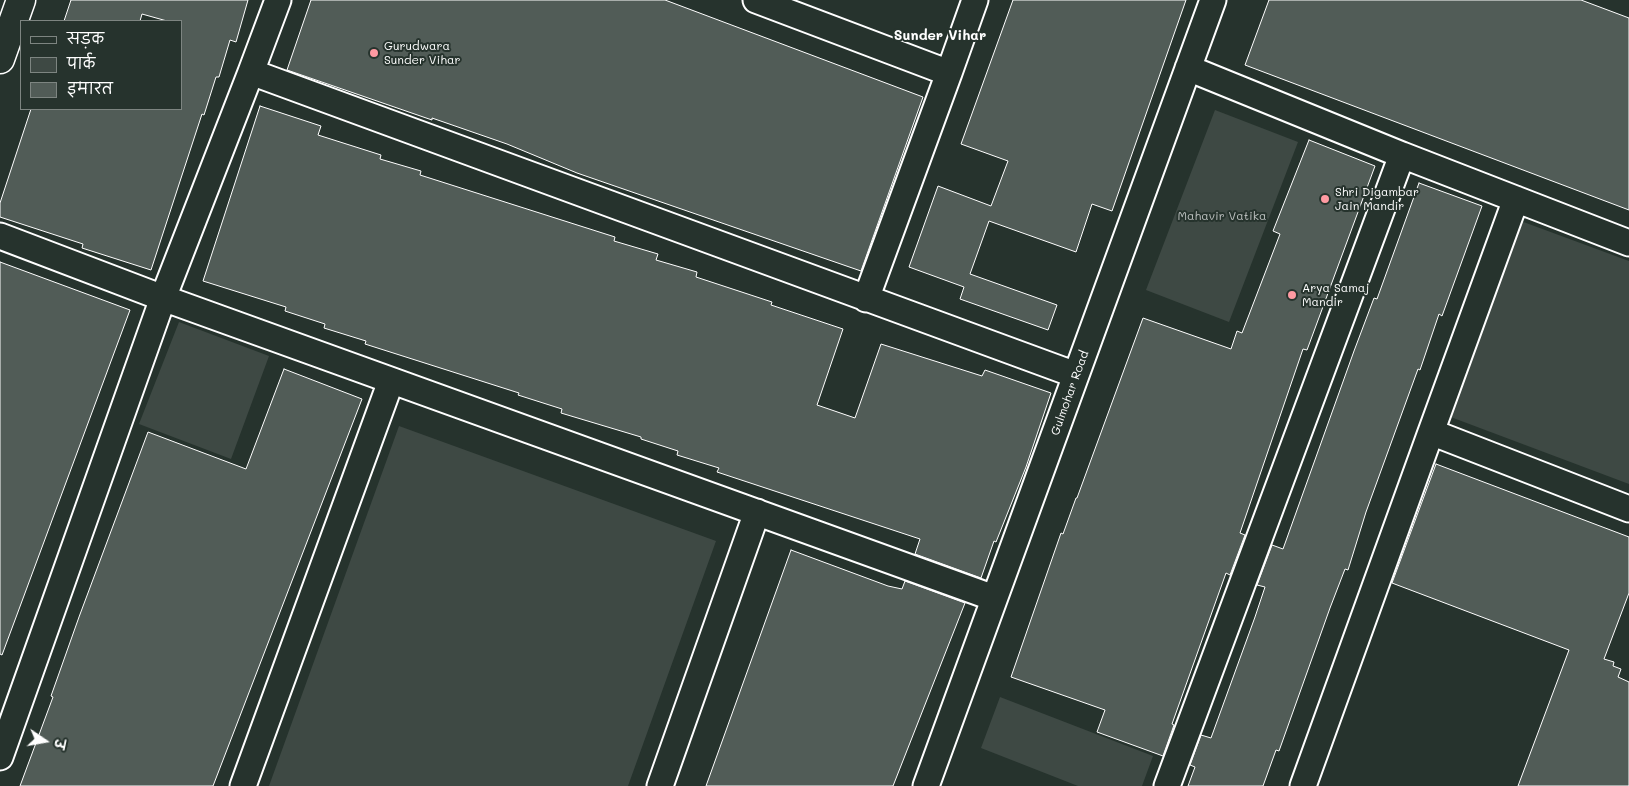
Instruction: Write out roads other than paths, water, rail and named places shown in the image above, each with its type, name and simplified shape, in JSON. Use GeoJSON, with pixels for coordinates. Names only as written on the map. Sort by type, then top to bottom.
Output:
{"type":"FeatureCollection","features":[{"type":"Feature","properties":{"kind":"street"},"geometry":{"type":"LineString","coordinates":[[0,6],[2,0]]}},
{"type":"Feature","properties":{"kind":"street"},"geometry":{"type":"LineString","coordinates":[[0,59],[21,0]]}},
{"type":"Feature","properties":{"kind":"street"},"geometry":{"type":"LineString","coordinates":[[0,757],[163,298],[278,0]]}},
{"type":"Feature","properties":{"kind":"street"},"geometry":{"type":"LineString","coordinates":[[756,0],[948,73]]}},
{"type":"Feature","properties":{"kind":"street"},"geometry":{"type":"LineString","coordinates":[[866,299],[974,0]]}},
{"type":"Feature","properties":{"kind":"street","name":"Gulmohar Road"},"geometry":{"type":"LineString","coordinates":[[926,786],[1213,0]]}},
{"type":"Feature","properties":{"kind":"street"},"geometry":{"type":"LineString","coordinates":[[1188,68],[1402,156],[1629,243]]}},
{"type":"Feature","properties":{"kind":"street"},"geometry":{"type":"LineString","coordinates":[[251,72],[1076,375]]}},
{"type":"Feature","properties":{"kind":"street"},"geometry":{"type":"LineString","coordinates":[[1168,786],[1402,156]]}},
{"type":"Feature","properties":{"kind":"street"},"geometry":{"type":"LineString","coordinates":[[1303,786],[1516,199]]}},
{"type":"Feature","properties":{"kind":"street"},"geometry":{"type":"LineString","coordinates":[[0,236],[163,298],[994,598]]}},
{"type":"Feature","properties":{"kind":"street"},"geometry":{"type":"LineString","coordinates":[[244,786],[391,381]]}},
{"type":"Feature","properties":{"kind":"street"},"geometry":{"type":"LineString","coordinates":[[1431,432],[1629,509]]}},
{"type":"Feature","properties":{"kind":"street"},"geometry":{"type":"LineString","coordinates":[[660,786],[757,512]]}},
{"type":"Feature","properties":{"kind":"place","name":"Gurudwara Sunder Vihar"},"geometry":{"type":"Point","coordinates":[374,53]}},
{"type":"Feature","properties":{"kind":"place","name":"Shri Digambar Jain Mandir"},"geometry":{"type":"Point","coordinates":[1325,199]}},
{"type":"Feature","properties":{"kind":"place","name":"Arya Samaj Mandir"},"geometry":{"type":"Point","coordinates":[1292,295]}},
{"type":"Feature","properties":{"kind":"district","name":"Sunder Vihar"},"geometry":{"type":"Point","coordinates":[940,36]}},
{"type":"Feature","properties":{"kind":"park label","name":"Mahavir Vatika"},"geometry":{"type":"Point","coordinates":[1222,216]}}]}
